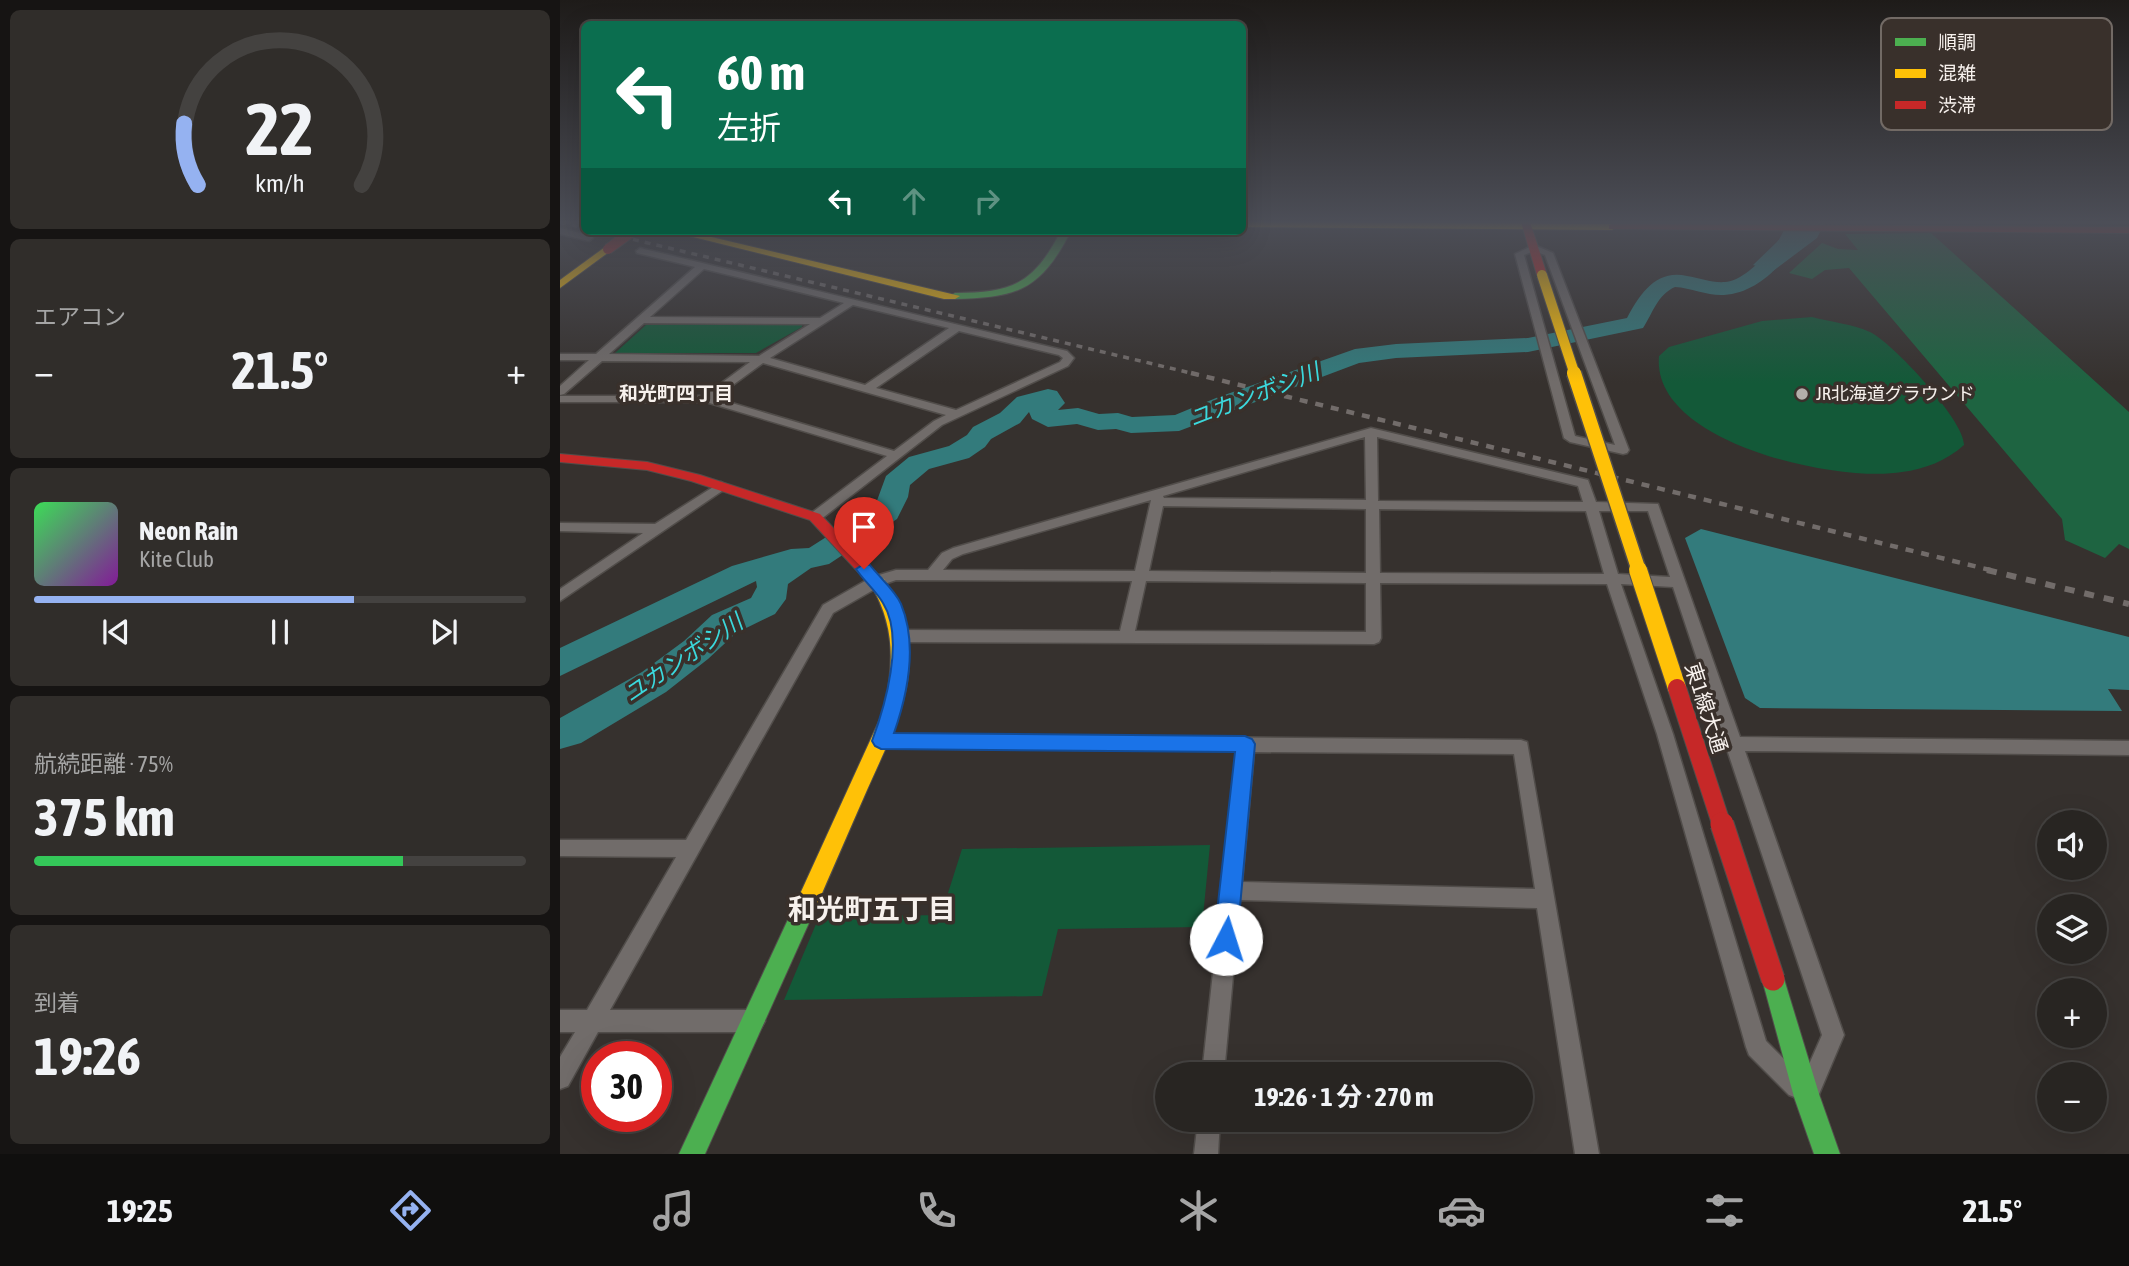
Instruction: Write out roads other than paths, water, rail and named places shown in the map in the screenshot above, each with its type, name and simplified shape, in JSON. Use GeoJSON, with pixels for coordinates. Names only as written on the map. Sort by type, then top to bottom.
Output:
{"type":"FeatureCollection","features":[{"type":"Feature","properties":{"kind":"street"},"geometry":{"type":"LineString","coordinates":[[560,392],[691,276]]}},
{"type":"Feature","properties":{"kind":"street"},"geometry":{"type":"LineString","coordinates":[[747,276],[1063,354],[1069,358],[1064,364],[938,423],[815,517]]}},
{"type":"Feature","properties":{"kind":"street"},"geometry":{"type":"LineString","coordinates":[[860,276],[944,296],[1000,291],[1035,276]]}},
{"type":"Feature","properties":{"kind":"street"},"geometry":{"type":"LineString","coordinates":[[1525,276],[1570,438],[1623,450],[1557,276]]}},
{"type":"Feature","properties":{"kind":"street","name":"東1線大通"},"geometry":{"type":"LineString","coordinates":[[1542,276],[1773,979],[1807,1097],[1827,1154]]}},
{"type":"Feature","properties":{"kind":"street"},"geometry":{"type":"LineString","coordinates":[[707,399],[761,359],[852,302]]}},
{"type":"Feature","properties":{"kind":"street"},"geometry":{"type":"LineString","coordinates":[[642,320],[822,321]]}},
{"type":"Feature","properties":{"kind":"street"},"geometry":{"type":"LineString","coordinates":[[867,389],[956,328]]}},
{"type":"Feature","properties":{"kind":"street"},"geometry":{"type":"LineString","coordinates":[[560,357],[761,359],[956,414]]}},
{"type":"Feature","properties":{"kind":"street"},"geometry":{"type":"LineString","coordinates":[[560,399],[707,399],[896,455]]}},
{"type":"Feature","properties":{"kind":"street"},"geometry":{"type":"LineString","coordinates":[[932,575],[947,556],[958,551],[1157,498],[1371,432],[1584,483],[1589,505],[1612,579],[1665,734],[1757,1047],[1807,1097],[1833,1035],[1653,507],[1589,505],[1374,505],[1157,498]]}},
{"type":"Feature","properties":{"kind":"street"},"geometry":{"type":"LineString","coordinates":[[900,636],[1374,638],[1371,432]]}},
{"type":"Feature","properties":{"kind":"street"},"geometry":{"type":"LineString","coordinates":[[560,458],[629,463],[721,485],[815,517],[877,581],[893,604],[900,636],[901,673],[894,708],[881,741],[692,1154]]}},
{"type":"Feature","properties":{"kind":"street"},"geometry":{"type":"LineString","coordinates":[[560,596],[721,485]]}},
{"type":"Feature","properties":{"kind":"street"},"geometry":{"type":"LineString","coordinates":[[1126,638],[1157,498]]}},
{"type":"Feature","properties":{"kind":"street"},"geometry":{"type":"LineString","coordinates":[[560,527],[660,529]]}},
{"type":"Feature","properties":{"kind":"street"},"geometry":{"type":"LineString","coordinates":[[560,1078],[828,609],[877,581],[896,575],[932,575],[1612,579],[1678,582]]}},
{"type":"Feature","properties":{"kind":"street"},"geometry":{"type":"LineString","coordinates":[[881,741],[1521,747],[1587,1154]]}},
{"type":"Feature","properties":{"kind":"street"},"geometry":{"type":"LineString","coordinates":[[1214,1062],[1245,744]]}},
{"type":"Feature","properties":{"kind":"street"},"geometry":{"type":"LineString","coordinates":[[1733,744],[2129,748]]}},
{"type":"Feature","properties":{"kind":"street"},"geometry":{"type":"LineString","coordinates":[[560,848],[691,849]]}},
{"type":"Feature","properties":{"kind":"street"},"geometry":{"type":"LineString","coordinates":[[1230,891],[1545,899]]}},
{"type":"Feature","properties":{"kind":"street"},"geometry":{"type":"LineString","coordinates":[[560,1021],[754,1021]]}},
{"type":"Feature","properties":{"kind":"street"},"geometry":{"type":"LineString","coordinates":[[1206,1154],[1208,1132]]}},
{"type":"Feature","properties":{"kind":"water"},"geometry":{"type":"Polygon","coordinates":[[[1701,529],[2129,637],[2129,690],[2108,689],[2122,711],[1760,708],[1745,698],[1685,538],[1701,529]]]}},
{"type":"Feature","properties":{"kind":"waterway","name":"ユカンボシ川"},"geometry":{"type":"LineString","coordinates":[[560,734],[568,732],[654,682],[696,650],[724,624],[763,606],[770,599],[773,587],[771,580],[801,560],[818,556],[887,512],[894,497],[896,482],[919,463],[959,452],[976,441],[982,433],[1011,418],[1026,402],[1048,396],[1052,403],[1042,409],[1041,414],[1048,419],[1078,416],[1098,422],[1118,421],[1131,425],[1179,423],[1225,403],[1355,356],[1396,351],[1528,345],[1635,323],[1648,299],[1660,286],[1672,281],[1726,289],[1742,285],[1754,276]]}},
{"type":"Feature","properties":{"kind":"waterway"},"geometry":{"type":"LineString","coordinates":[[560,663],[743,574],[791,560]]}},
{"type":"Feature","properties":{"kind":"railway"},"geometry":{"type":"LineString","coordinates":[[785,276],[1199,375]]}},
{"type":"Feature","properties":{"kind":"railway"},"geometry":{"type":"LineString","coordinates":[[1191,373],[1994,571]]}},
{"type":"Feature","properties":{"kind":"railway"},"geometry":{"type":"LineString","coordinates":[[1987,570],[2129,604]]}},
{"type":"Feature","properties":{"kind":"place","name":"JR北海道グラウンド"},"geometry":{"type":"Point","coordinates":[1802,394]}},
{"type":"Feature","properties":{"kind":"district","name":"和光町四丁目"},"geometry":{"type":"Point","coordinates":[676,393]}},
{"type":"Feature","properties":{"kind":"district","name":"和光町五丁目"},"geometry":{"type":"Point","coordinates":[872,909]}}]}
